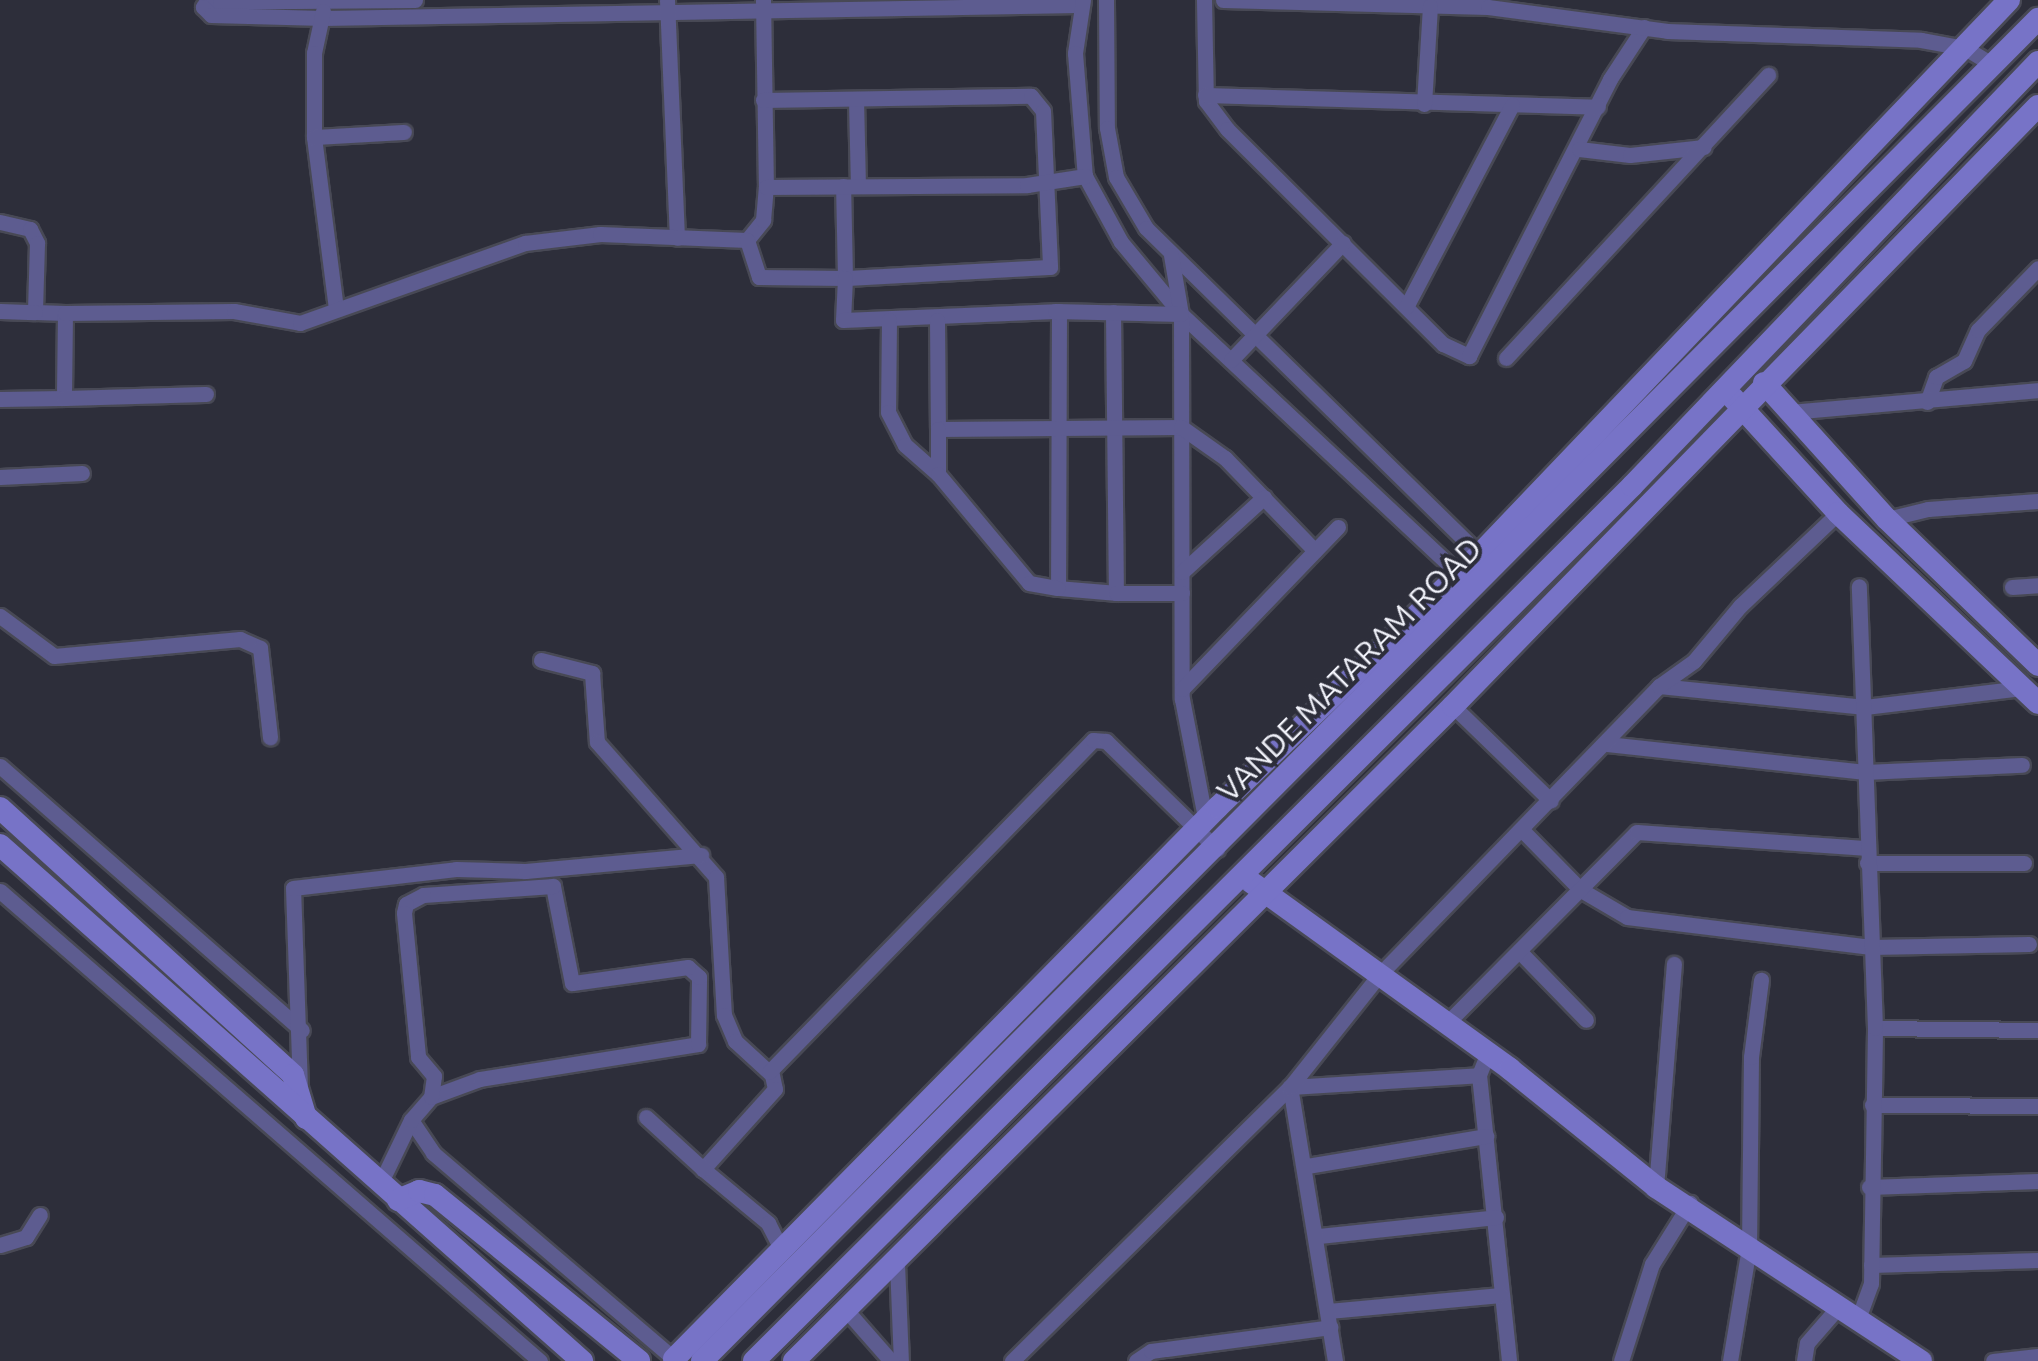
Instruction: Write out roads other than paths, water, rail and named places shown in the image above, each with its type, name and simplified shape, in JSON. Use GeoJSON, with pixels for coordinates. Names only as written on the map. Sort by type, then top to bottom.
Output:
{"type":"FeatureCollection","features":[{"type":"Feature","properties":{"kind":"street"},"geometry":{"type":"LineString","coordinates":[[411,1120],[432,1153],[672,1360],[780,1247],[1203,827],[1467,582],[1181,314],[1121,242],[1085,176],[1074,53],[1081,3],[323,10],[211,15],[203,7],[206,2],[323,10],[414,0]]}},
{"type":"Feature","properties":{"kind":"street"},"geometry":{"type":"LineString","coordinates":[[1106,0],[1107,128],[1116,177],[1146,228],[1486,562],[2009,0]]}},
{"type":"Feature","properties":{"kind":"street"},"geometry":{"type":"LineString","coordinates":[[1204,0],[1205,95],[1227,129],[1456,355],[1469,356],[1598,107],[1644,27]]}},
{"type":"Feature","properties":{"kind":"street"},"geometry":{"type":"LineString","coordinates":[[1223,0],[1586,8],[1644,27],[1921,40],[1964,48],[1992,65]]}},
{"type":"Feature","properties":{"kind":"street"},"geometry":{"type":"LineString","coordinates":[[746,240],[763,220],[766,187],[762,6]]}},
{"type":"Feature","properties":{"kind":"street"},"geometry":{"type":"LineString","coordinates":[[1424,104],[1430,6]]}},
{"type":"Feature","properties":{"kind":"street"},"geometry":{"type":"LineString","coordinates":[[668,7],[677,238]]}},
{"type":"Feature","properties":{"kind":"street"},"geometry":{"type":"LineString","coordinates":[[323,10],[314,53],[314,137],[336,309]]}},
{"type":"Feature","properties":{"kind":"street","name":"VANDE MATARAM ROAD"},"geometry":{"type":"LineString","coordinates":[[702,1361],[1217,849],[1486,562],[2038,19]]}},
{"type":"Feature","properties":{"kind":"street","name":"VANDE MATARAM ROAD"},"geometry":{"type":"LineString","coordinates":[[754,1361],[1242,872],[1733,398],[2038,62]]}},
{"type":"Feature","properties":{"kind":"street"},"geometry":{"type":"LineString","coordinates":[[1506,358],[1768,75]]}},
{"type":"Feature","properties":{"kind":"street"},"geometry":{"type":"LineString","coordinates":[[1205,95],[1598,107]]}},
{"type":"Feature","properties":{"kind":"street"},"geometry":{"type":"LineString","coordinates":[[746,240],[759,277],[845,278],[1050,266],[1043,111],[1032,96],[764,100]]}},
{"type":"Feature","properties":{"kind":"street"},"geometry":{"type":"LineString","coordinates":[[856,99],[844,320],[937,320],[1059,311],[1181,314]]}},
{"type":"Feature","properties":{"kind":"street"},"geometry":{"type":"LineString","coordinates":[[1406,307],[1512,106]]}},
{"type":"Feature","properties":{"kind":"street"},"geometry":{"type":"LineString","coordinates":[[794,1361],[898,1263],[1262,892],[1453,706],[1733,398],[1764,383],[2038,106]]}},
{"type":"Feature","properties":{"kind":"street"},"geometry":{"type":"LineString","coordinates":[[314,137],[404,132]]}},
{"type":"Feature","properties":{"kind":"street"},"geometry":{"type":"LineString","coordinates":[[1579,149],[1630,155],[1704,147]]}},
{"type":"Feature","properties":{"kind":"street"},"geometry":{"type":"LineString","coordinates":[[766,187],[1044,183],[1085,176]]}},
{"type":"Feature","properties":{"kind":"street"},"geometry":{"type":"LineString","coordinates":[[0,222],[20,224],[37,243],[35,312]]}},
{"type":"Feature","properties":{"kind":"street"},"geometry":{"type":"LineString","coordinates":[[0,311],[234,311],[300,323],[443,277],[525,243],[600,234],[746,240]]}},
{"type":"Feature","properties":{"kind":"street"},"geometry":{"type":"LineString","coordinates":[[1230,360],[1342,244]]}},
{"type":"Feature","properties":{"kind":"street"},"geometry":{"type":"LineString","coordinates":[[1170,253],[1181,314],[1182,689],[1203,827]]}},
{"type":"Feature","properties":{"kind":"street"},"geometry":{"type":"LineString","coordinates":[[1927,402],[1936,377],[1964,360],[1978,330],[2038,268]]}},
{"type":"Feature","properties":{"kind":"street"},"geometry":{"type":"LineString","coordinates":[[1058,588],[1059,311]]}},
{"type":"Feature","properties":{"kind":"street"},"geometry":{"type":"LineString","coordinates":[[1113,312],[1116,593]]}},
{"type":"Feature","properties":{"kind":"street"},"geometry":{"type":"LineString","coordinates":[[64,398],[65,313]]}},
{"type":"Feature","properties":{"kind":"street"},"geometry":{"type":"LineString","coordinates":[[889,320],[888,412],[904,445],[938,474],[1029,582],[1116,593],[1182,593]]}},
{"type":"Feature","properties":{"kind":"street"},"geometry":{"type":"LineString","coordinates":[[937,320],[938,474]]}},
{"type":"Feature","properties":{"kind":"street"},"geometry":{"type":"LineString","coordinates":[[1764,383],[1786,412],[1887,519],[2038,665]]}},
{"type":"Feature","properties":{"kind":"street"},"geometry":{"type":"LineString","coordinates":[[1786,412],[2038,390]]}},
{"type":"Feature","properties":{"kind":"street"},"geometry":{"type":"LineString","coordinates":[[0,399],[206,394]]}},
{"type":"Feature","properties":{"kind":"street"},"geometry":{"type":"LineString","coordinates":[[1733,398],[1838,513],[2030,695]]}},
{"type":"Feature","properties":{"kind":"street"},"geometry":{"type":"LineString","coordinates":[[938,429],[1181,427],[1264,498],[1315,552]]}},
{"type":"Feature","properties":{"kind":"street"},"geometry":{"type":"LineString","coordinates":[[0,477],[82,473]]}},
{"type":"Feature","properties":{"kind":"street"},"geometry":{"type":"LineString","coordinates":[[1182,572],[1264,498]]}},
{"type":"Feature","properties":{"kind":"street"},"geometry":{"type":"LineString","coordinates":[[1887,519],[2038,502]]}},
{"type":"Feature","properties":{"kind":"street"},"geometry":{"type":"LineString","coordinates":[[1012,1361],[1290,1088],[1380,974],[1660,686],[1694,661],[1740,606],[1838,513]]}},
{"type":"Feature","properties":{"kind":"street"},"geometry":{"type":"LineString","coordinates":[[1182,689],[1338,527]]}},
{"type":"Feature","properties":{"kind":"street"},"geometry":{"type":"LineString","coordinates":[[2012,587],[2038,584]]}},
{"type":"Feature","properties":{"kind":"street"},"geometry":{"type":"LineString","coordinates":[[1804,1361],[1807,1343],[1868,1302],[1871,1265],[1869,1186],[1875,1028],[1859,586]]}},
{"type":"Feature","properties":{"kind":"street"},"geometry":{"type":"LineString","coordinates":[[0,616],[54,656],[240,639],[260,648],[270,737]]}},
{"type":"Feature","properties":{"kind":"street"},"geometry":{"type":"LineString","coordinates":[[540,660],[592,673],[597,742],[701,854],[716,876],[724,1014],[735,1041],[769,1072],[775,1089],[703,1168]]}},
{"type":"Feature","properties":{"kind":"street"},"geometry":{"type":"LineString","coordinates":[[1660,686],[1865,707],[2030,695]]}},
{"type":"Feature","properties":{"kind":"street"},"geometry":{"type":"LineString","coordinates":[[1453,706],[1551,801]]}},
{"type":"Feature","properties":{"kind":"street"},"geometry":{"type":"LineString","coordinates":[[769,1072],[1093,740],[1106,742],[1203,827],[1217,849]]}},
{"type":"Feature","properties":{"kind":"street"},"geometry":{"type":"LineString","coordinates":[[1607,744],[1865,772],[2022,764]]}},
{"type":"Feature","properties":{"kind":"street"},"geometry":{"type":"LineString","coordinates":[[0,766],[302,1030]]}},
{"type":"Feature","properties":{"kind":"street"},"geometry":{"type":"LineString","coordinates":[[0,808],[380,1184],[582,1361]]}},
{"type":"Feature","properties":{"kind":"street"},"geometry":{"type":"LineString","coordinates":[[1447,1023],[1629,838],[1655,828],[1867,856],[2024,863]]}},
{"type":"Feature","properties":{"kind":"street"},"geometry":{"type":"LineString","coordinates":[[1522,830],[1580,890],[1628,917],[1871,947],[2029,944]]}},
{"type":"Feature","properties":{"kind":"street"},"geometry":{"type":"LineString","coordinates":[[0,844],[300,1103]]}},
{"type":"Feature","properties":{"kind":"street"},"geometry":{"type":"LineString","coordinates":[[300,1103],[302,1030],[293,888],[456,869],[525,871],[701,854]]}},
{"type":"Feature","properties":{"kind":"street"},"geometry":{"type":"LineString","coordinates":[[1242,872],[1262,892],[1447,1023],[1483,1065],[1656,1187],[1690,1203],[1749,1248],[1921,1361]]}},
{"type":"Feature","properties":{"kind":"street"},"geometry":{"type":"LineString","coordinates":[[380,1184],[411,1120],[431,1096],[480,1078],[698,1044],[700,977],[688,967],[572,982],[552,886],[423,895],[406,904],[404,913],[418,1057],[434,1076],[431,1096]]}},
{"type":"Feature","properties":{"kind":"street"},"geometry":{"type":"LineString","coordinates":[[0,892],[540,1361]]}},
{"type":"Feature","properties":{"kind":"street"},"geometry":{"type":"LineString","coordinates":[[1520,951],[1586,1020]]}},
{"type":"Feature","properties":{"kind":"street"},"geometry":{"type":"LineString","coordinates":[[1656,1187],[1674,964]]}},
{"type":"Feature","properties":{"kind":"street"},"geometry":{"type":"LineString","coordinates":[[1730,1361],[1749,1248],[1751,1057],[1761,980]]}},
{"type":"Feature","properties":{"kind":"street"},"geometry":{"type":"LineString","coordinates":[[1875,1028],[2038,1030]]}},
{"type":"Feature","properties":{"kind":"street"},"geometry":{"type":"LineString","coordinates":[[1290,1088],[1483,1065]]}},
{"type":"Feature","properties":{"kind":"street"},"geometry":{"type":"LineString","coordinates":[[1483,1065],[1509,1361]]}},
{"type":"Feature","properties":{"kind":"street"},"geometry":{"type":"LineString","coordinates":[[1290,1088],[1308,1166],[1336,1361]]}},
{"type":"Feature","properties":{"kind":"street"},"geometry":{"type":"LineString","coordinates":[[1872,1105],[2038,1106]]}},
{"type":"Feature","properties":{"kind":"street"},"geometry":{"type":"LineString","coordinates":[[646,1117],[768,1224],[780,1247]]}},
{"type":"Feature","properties":{"kind":"street"},"geometry":{"type":"LineString","coordinates":[[1308,1166],[1487,1136]]}},
{"type":"Feature","properties":{"kind":"street"},"geometry":{"type":"LineString","coordinates":[[1869,1186],[2038,1181]]}},
{"type":"Feature","properties":{"kind":"street"},"geometry":{"type":"LineString","coordinates":[[398,1200],[418,1192],[435,1194],[640,1361]]}},
{"type":"Feature","properties":{"kind":"street"},"geometry":{"type":"LineString","coordinates":[[1621,1361],[1652,1264],[1690,1203]]}},
{"type":"Feature","properties":{"kind":"street"},"geometry":{"type":"LineString","coordinates":[[0,1245],[26,1237],[40,1215]]}},
{"type":"Feature","properties":{"kind":"street"},"geometry":{"type":"LineString","coordinates":[[1318,1236],[1496,1217]]}},
{"type":"Feature","properties":{"kind":"street"},"geometry":{"type":"LineString","coordinates":[[1871,1265],[2038,1260]]}},
{"type":"Feature","properties":{"kind":"street"},"geometry":{"type":"LineString","coordinates":[[898,1263],[901,1361]]}},
{"type":"Feature","properties":{"kind":"street"},"geometry":{"type":"LineString","coordinates":[[1136,1361],[1151,1350],[1501,1294]]}},
{"type":"Feature","properties":{"kind":"street"},"geometry":{"type":"LineString","coordinates":[[847,1311],[891,1361]]}},
{"type":"Feature","properties":{"kind":"street"},"geometry":{"type":"LineString","coordinates":[[1994,1361],[2038,1356]]}}]}
